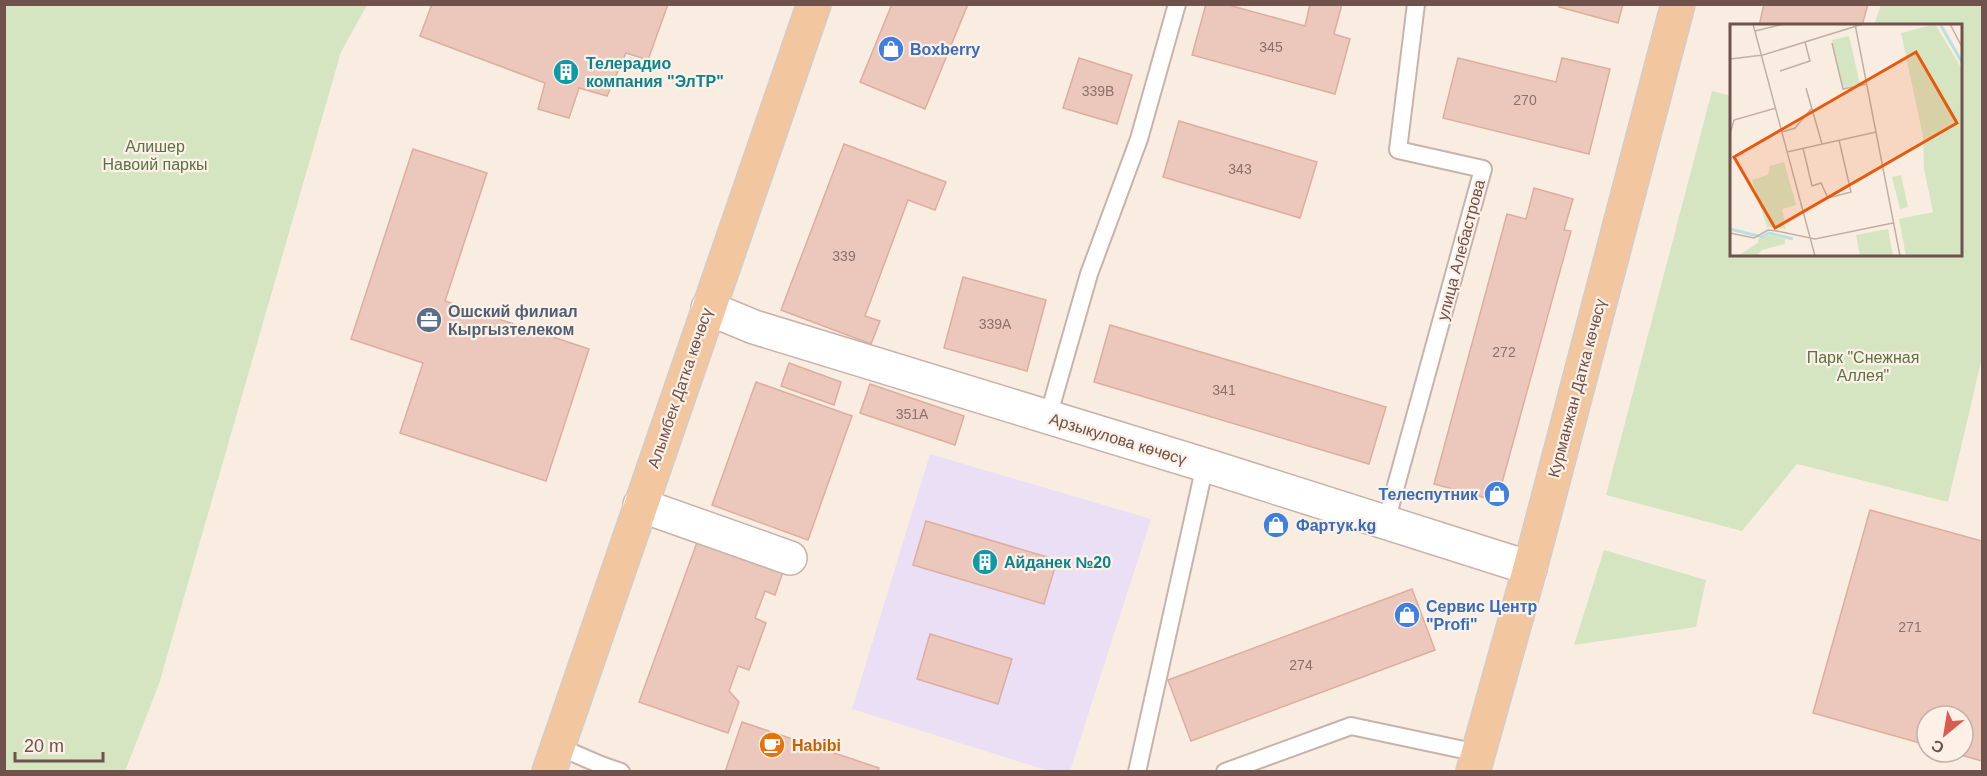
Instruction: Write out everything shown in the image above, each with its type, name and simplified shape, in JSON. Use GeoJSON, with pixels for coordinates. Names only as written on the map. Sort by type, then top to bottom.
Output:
{"type":"FeatureCollection","features":[{"type":"Feature","properties":{"kind":"main road","name":"Алымбек Датка көчөсү"},"geometry":{"type":"LineString","coordinates":[[553,759],[813,4]]}},
{"type":"Feature","properties":{"kind":"main road","name":"Курманжан Датка көчөсү"},"geometry":{"type":"LineString","coordinates":[[1475,762],[1530,568],[1678,4]]}},
{"type":"Feature","properties":{"kind":"street","name":"Арзыкулова көчөсү"},"geometry":{"type":"LineString","coordinates":[[708,308],[754,327],[1206,465],[1530,568]]}},
{"type":"Feature","properties":{"kind":"street"},"geometry":{"type":"LineString","coordinates":[[640,505],[790,558]]}},
{"type":"Feature","properties":{"kind":"lane"},"geometry":{"type":"LineString","coordinates":[[1048,417],[1089,273],[1139,139],[1177,4]]}},
{"type":"Feature","properties":{"kind":"lane","name":"улица Алебастрова"},"geometry":{"type":"LineString","coordinates":[[1386,522],[1483,169],[1398,150],[1416,4]]}},
{"type":"Feature","properties":{"kind":"lane"},"geometry":{"type":"LineString","coordinates":[[1137,771],[1206,465]]}},
{"type":"Feature","properties":{"kind":"lane"},"geometry":{"type":"LineString","coordinates":[[1225,771],[1351,726],[1475,762]]}},
{"type":"Feature","properties":{"kind":"lane"},"geometry":{"type":"LineString","coordinates":[[553,759],[601,765],[621,771]]}},
{"type":"Feature","properties":{"kind":"shaded area"},"geometry":{"type":"Polygon","coordinates":[[[930,454],[1151,519],[1070,771],[1049,771],[852,709],[930,454]]]}},
{"type":"Feature","properties":{"kind":"green space","name":"Алишер Навоий паркы"},"geometry":{"type":"Polygon","coordinates":[[[5,4],[367,5],[341,52],[159,684],[125,771],[5,771],[5,4]]]}},
{"type":"Feature","properties":{"kind":"green space","name":"Парк \"Снежная Аллея\""},"geometry":{"type":"Polygon","coordinates":[[[1881,5],[1982,5],[1982,358],[1948,502],[1797,464],[1742,531],[1606,495],[1712,91],[1730,96],[1730,256],[1963,256],[1963,24],[1874,24],[1881,5]]]}},
{"type":"Feature","properties":{"kind":"green space"},"geometry":{"type":"Polygon","coordinates":[[[1604,550],[1706,580],[1696,627],[1574,645],[1604,550]]]}},
{"type":"Feature","properties":{"kind":"building","name":"Телерадио компания \"ЭлТР\""},"geometry":{"type":"Polygon","coordinates":[[[432,4],[668,4],[648,60],[626,53],[607,96],[579,88],[569,118],[538,109],[545,83],[420,36],[432,4]]]}},
{"type":"Feature","properties":{"kind":"building"},"geometry":{"type":"Polygon","coordinates":[[[892,4],[968,4],[925,109],[860,82],[892,4]]]}},
{"type":"Feature","properties":{"kind":"building"},"geometry":{"type":"Polygon","coordinates":[[[1206,4],[1225,4],[1305,26],[1310,4],[1342,4],[1334,34],[1350,39],[1335,94],[1192,55],[1206,4]]]}},
{"type":"Feature","properties":{"kind":"building"},"geometry":{"type":"Polygon","coordinates":[[[1559,4],[1623,4],[1618,23],[1559,7],[1559,4]]]}},
{"type":"Feature","properties":{"kind":"building"},"geometry":{"type":"Polygon","coordinates":[[[1764,4],[1868,4],[1863,24],[1759,24],[1764,4]]]}},
{"type":"Feature","properties":{"kind":"building"},"geometry":{"type":"Polygon","coordinates":[[[1079,58],[1132,75],[1117,124],[1063,108],[1079,58]]]}},
{"type":"Feature","properties":{"kind":"building"},"geometry":{"type":"Polygon","coordinates":[[[1458,58],[1556,82],[1562,58],[1610,69],[1589,154],[1443,118],[1458,58]]]}},
{"type":"Feature","properties":{"kind":"building"},"geometry":{"type":"Polygon","coordinates":[[[1179,121],[1317,162],[1300,218],[1163,177],[1179,121]]]}},
{"type":"Feature","properties":{"kind":"building"},"geometry":{"type":"Polygon","coordinates":[[[844,144],[946,182],[935,210],[908,200],[865,316],[880,321],[871,344],[781,310],[844,144]]]}},
{"type":"Feature","properties":{"kind":"building","name":"Ошский филиал Кыргызтелеком"},"geometry":{"type":"Polygon","coordinates":[[[413,149],[487,173],[445,301],[589,349],[546,481],[400,433],[423,363],[351,339],[413,149]]]}},
{"type":"Feature","properties":{"kind":"building"},"geometry":{"type":"Polygon","coordinates":[[[1534,188],[1573,199],[1564,230],[1571,231],[1497,501],[1434,484],[1507,214],[1526,219],[1534,188]]]}},
{"type":"Feature","properties":{"kind":"building"},"geometry":{"type":"Polygon","coordinates":[[[963,277],[1046,300],[1027,371],[944,348],[963,277]]]}},
{"type":"Feature","properties":{"kind":"building"},"geometry":{"type":"Polygon","coordinates":[[[1110,325],[1386,407],[1369,464],[1094,382],[1110,325]]]}},
{"type":"Feature","properties":{"kind":"building"},"geometry":{"type":"Polygon","coordinates":[[[789,363],[841,382],[834,405],[781,386],[789,363]]]}},
{"type":"Feature","properties":{"kind":"building"},"geometry":{"type":"Polygon","coordinates":[[[756,382],[852,416],[808,540],[712,505],[756,382]]]}},
{"type":"Feature","properties":{"kind":"building"},"geometry":{"type":"Polygon","coordinates":[[[870,384],[964,416],[955,445],[860,413],[870,384]]]}},
{"type":"Feature","properties":{"kind":"building"},"geometry":{"type":"Polygon","coordinates":[[[1870,510],[1982,541],[1982,761],[1975,759],[1975,704],[1915,704],[1915,742],[1813,713],[1870,510]]]}},
{"type":"Feature","properties":{"kind":"building","name":"Айданек №20"},"geometry":{"type":"Polygon","coordinates":[[[926,521],[1057,560],[1044,604],[913,565],[926,521]]]}},
{"type":"Feature","properties":{"kind":"building"},"geometry":{"type":"Polygon","coordinates":[[[699,537],[784,569],[775,595],[765,591],[755,618],[766,623],[749,670],[738,666],[729,691],[739,702],[728,733],[639,702],[699,537]]]}},
{"type":"Feature","properties":{"kind":"building"},"geometry":{"type":"Polygon","coordinates":[[[1412,589],[1435,650],[1191,741],[1168,680],[1412,589]]]}},
{"type":"Feature","properties":{"kind":"building"},"geometry":{"type":"Polygon","coordinates":[[[930,634],[1012,659],[998,704],[917,679],[930,634]]]}},
{"type":"Feature","properties":{"kind":"building","name":"Habibi"},"geometry":{"type":"Polygon","coordinates":[[[742,722],[879,768],[878,772],[725,772],[742,722]]]}},
{"type":"Feature","properties":{"kind":"place","name":"Boxberry"},"geometry":{"type":"Point","coordinates":[891,49]}},
{"type":"Feature","properties":{"kind":"place","name":"Телерадио компания \"ЭлТР\""},"geometry":{"type":"Point","coordinates":[566,72]}},
{"type":"Feature","properties":{"kind":"place","name":"Ошский филиал Кыргызтелеком"},"geometry":{"type":"Point","coordinates":[429,320]}},
{"type":"Feature","properties":{"kind":"place","name":"Телеспутник"},"geometry":{"type":"Point","coordinates":[1497,494]}},
{"type":"Feature","properties":{"kind":"place","name":"Фартук.kg"},"geometry":{"type":"Point","coordinates":[1276,525]}},
{"type":"Feature","properties":{"kind":"place","name":"Айданек №20"},"geometry":{"type":"Point","coordinates":[985,562]}},
{"type":"Feature","properties":{"kind":"place","name":"Сервис Центр \"Profi\""},"geometry":{"type":"Point","coordinates":[1407,615]}},
{"type":"Feature","properties":{"kind":"place","name":"Habibi"},"geometry":{"type":"Point","coordinates":[772,745]}}]}
